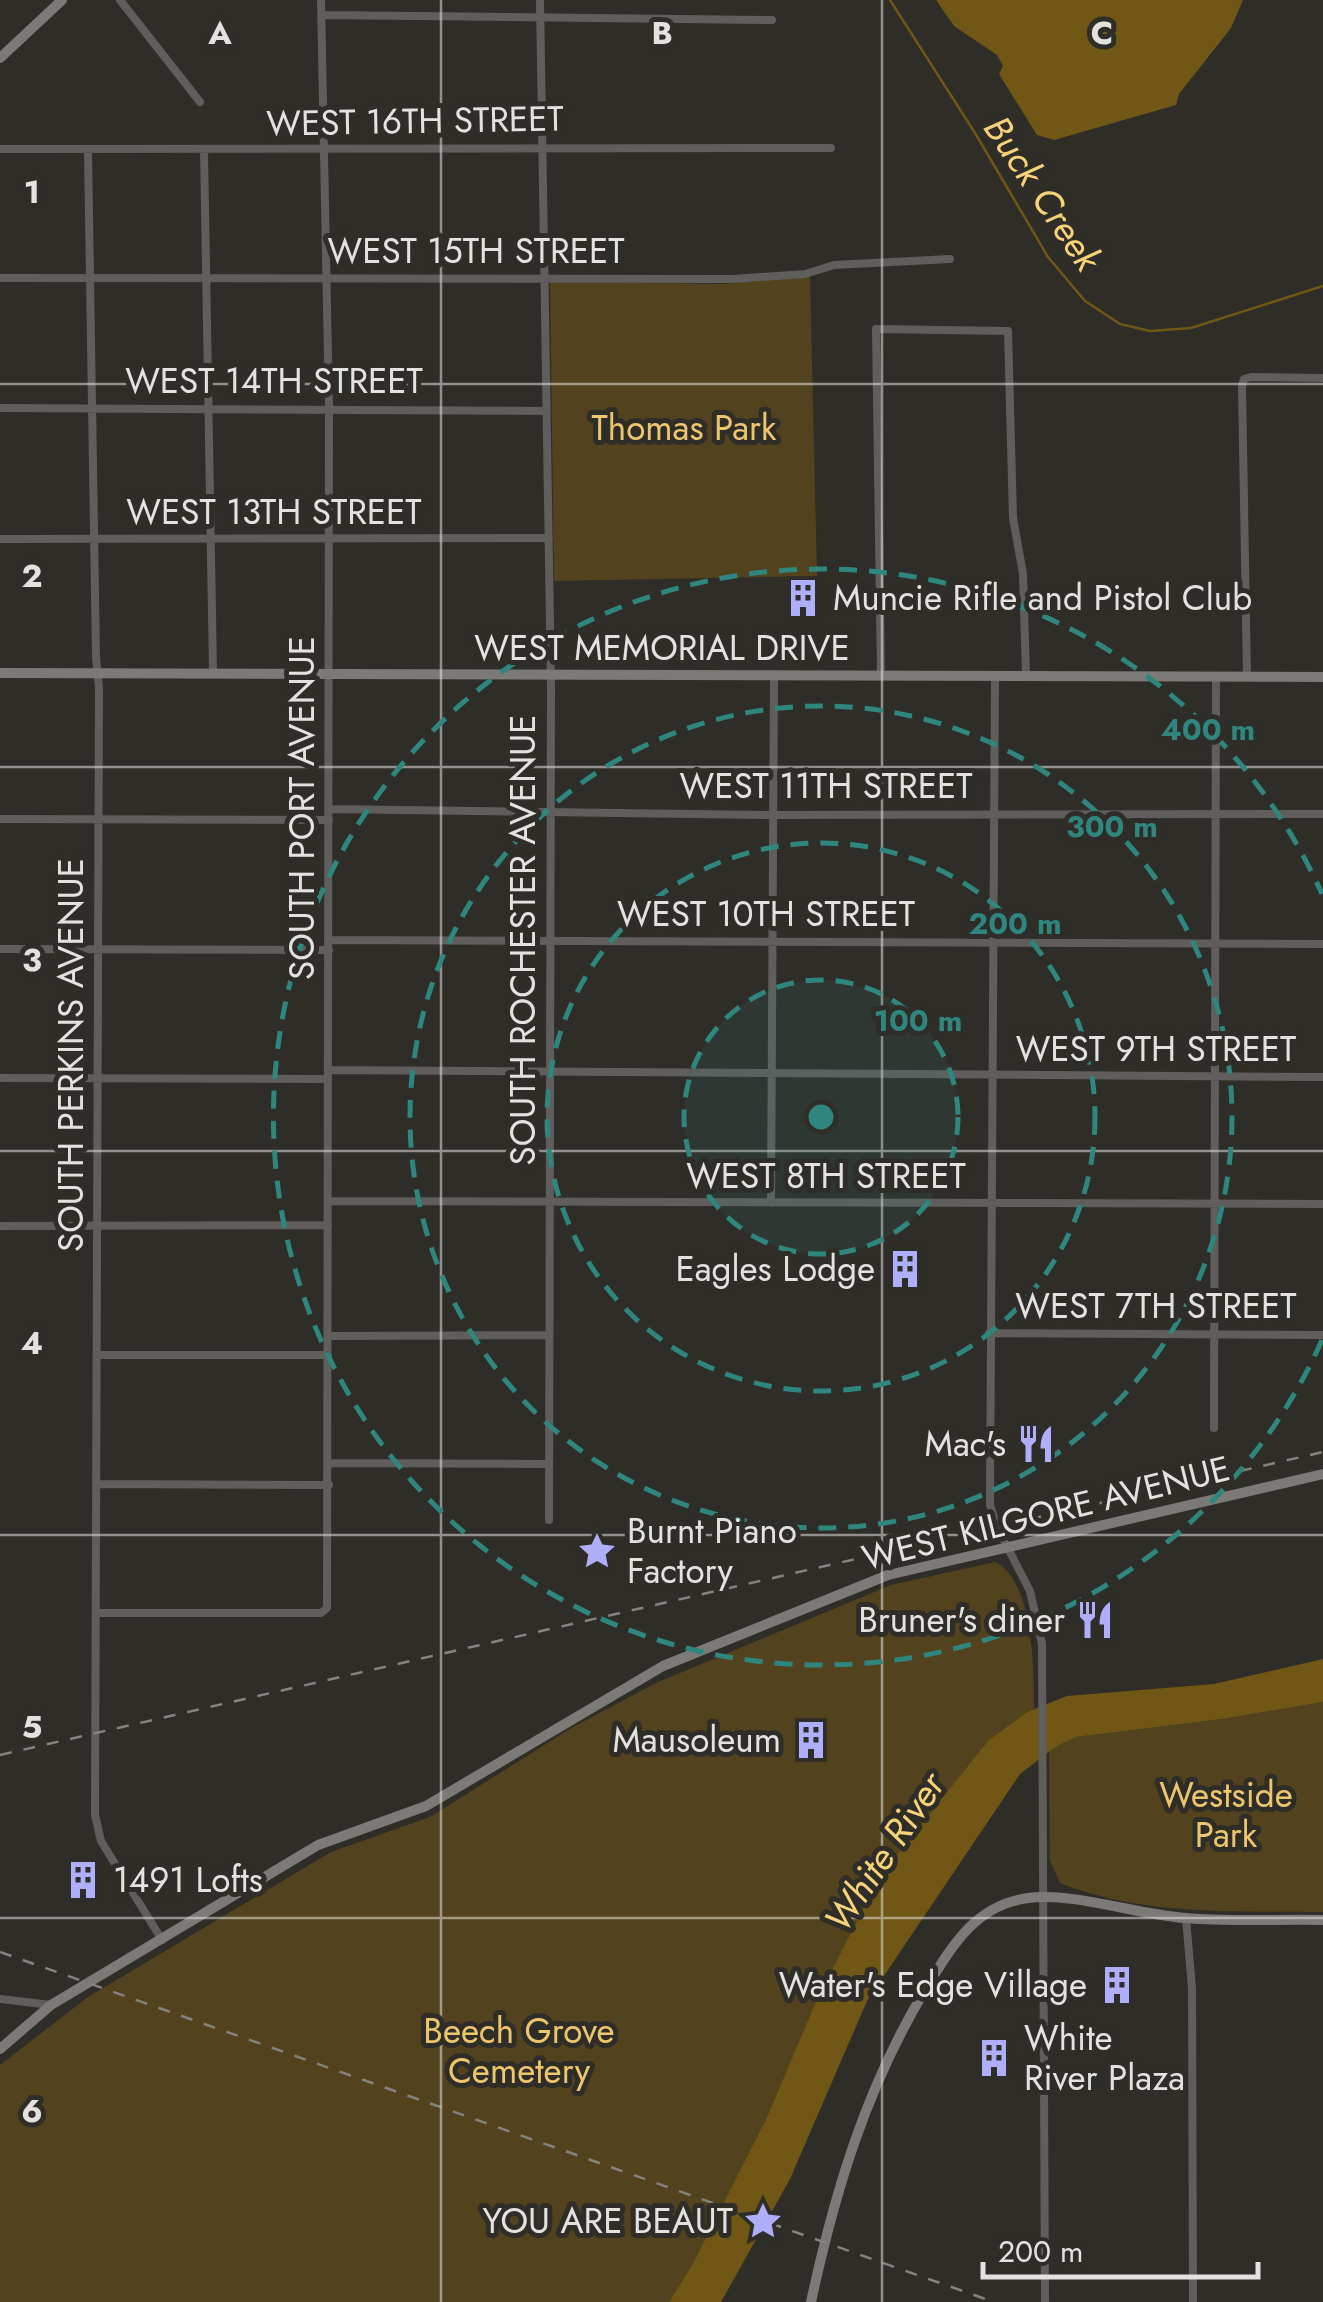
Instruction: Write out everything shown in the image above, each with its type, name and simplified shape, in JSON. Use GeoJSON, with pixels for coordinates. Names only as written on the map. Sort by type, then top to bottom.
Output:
{"type":"FeatureCollection","features":[{"type":"Feature","properties":{"kind":"main road"},"geometry":{"type":"LineString","coordinates":[[0,58],[62,0]]}},
{"type":"Feature","properties":{"kind":"main road","name":"WEST MEMORIAL DRIVE"},"geometry":{"type":"LineString","coordinates":[[0,673],[1323,677]]}},
{"type":"Feature","properties":{"kind":"main road","name":"WEST KILGORE AVENUE"},"geometry":{"type":"LineString","coordinates":[[0,2049],[50,2005],[318,1845],[426,1806],[663,1666],[888,1575],[1323,1474]]}},
{"type":"Feature","properties":{"kind":"main road"},"geometry":{"type":"LineString","coordinates":[[811,2302],[830,2215],[860,2121],[910,2014],[956,1939],[970,1926],[999,1906],[1042,1896],[1186,1918],[1323,1920]]}},
{"type":"Feature","properties":{"kind":"street"},"geometry":{"type":"LineString","coordinates":[[120,0],[200,102]]}},
{"type":"Feature","properties":{"kind":"street","name":"SOUTH PORT AVENUE"},"geometry":{"type":"LineString","coordinates":[[97,1613],[321,1613],[327,1608],[329,278],[322,0]]}},
{"type":"Feature","properties":{"kind":"street","name":"SOUTH ROCHESTER AVENUE"},"geometry":{"type":"LineString","coordinates":[[540,0],[551,676],[549,1520]]}},
{"type":"Feature","properties":{"kind":"street"},"geometry":{"type":"LineString","coordinates":[[322,15],[772,20]]}},
{"type":"Feature","properties":{"kind":"street","name":"WEST 16TH STREET"},"geometry":{"type":"LineString","coordinates":[[0,149],[831,148]]}},
{"type":"Feature","properties":{"kind":"street","name":"SOUTH PERKINS AVENUE"},"geometry":{"type":"LineString","coordinates":[[88,151],[99,819],[96,1822],[105,1849],[162,1940]]}},
{"type":"Feature","properties":{"kind":"street"},"geometry":{"type":"LineString","coordinates":[[204,151],[213,672]]}},
{"type":"Feature","properties":{"kind":"street","name":"WEST 15TH STREET"},"geometry":{"type":"LineString","coordinates":[[0,278],[733,279],[804,274],[834,265],[950,260]]}},
{"type":"Feature","properties":{"kind":"street"},"geometry":{"type":"LineString","coordinates":[[881,676],[876,329],[1008,332],[1013,518],[1024,574],[1026,676]]}},
{"type":"Feature","properties":{"kind":"street"},"geometry":{"type":"LineString","coordinates":[[1247,676],[1244,380],[1323,378]]}},
{"type":"Feature","properties":{"kind":"street","name":"WEST 14TH STREET"},"geometry":{"type":"LineString","coordinates":[[0,408],[548,411]]}},
{"type":"Feature","properties":{"kind":"street","name":"WEST 13TH STREET"},"geometry":{"type":"LineString","coordinates":[[0,539],[549,538]]}},
{"type":"Feature","properties":{"kind":"street"},"geometry":{"type":"LineString","coordinates":[[770,1203],[774,676]]}},
{"type":"Feature","properties":{"kind":"street"},"geometry":{"type":"LineString","coordinates":[[995,676],[990,1506],[1030,1591],[1043,1660],[1045,2302]]}},
{"type":"Feature","properties":{"kind":"street"},"geometry":{"type":"LineString","coordinates":[[1214,1428],[1216,677]]}},
{"type":"Feature","properties":{"kind":"street","name":"WEST 11TH STREET"},"geometry":{"type":"LineString","coordinates":[[329,809],[772,815],[1323,814]]}},
{"type":"Feature","properties":{"kind":"street"},"geometry":{"type":"LineString","coordinates":[[0,819],[329,820]]}},
{"type":"Feature","properties":{"kind":"street","name":"WEST 10TH STREET"},"geometry":{"type":"LineString","coordinates":[[0,949],[550,941],[1323,944]]}},
{"type":"Feature","properties":{"kind":"street","name":"WEST 9TH STREET"},"geometry":{"type":"LineString","coordinates":[[0,1078],[551,1071],[1323,1077]]}},
{"type":"Feature","properties":{"kind":"street","name":"WEST 8TH STREET"},"geometry":{"type":"LineString","coordinates":[[329,1202],[1323,1204]]}},
{"type":"Feature","properties":{"kind":"street"},"geometry":{"type":"LineString","coordinates":[[0,1226],[328,1225]]}},
{"type":"Feature","properties":{"kind":"street","name":"WEST 7TH STREET"},"geometry":{"type":"LineString","coordinates":[[989,1333],[1323,1334]]}},
{"type":"Feature","properties":{"kind":"street"},"geometry":{"type":"LineString","coordinates":[[328,1336],[550,1335]]}},
{"type":"Feature","properties":{"kind":"street"},"geometry":{"type":"LineString","coordinates":[[98,1354],[328,1355]]}},
{"type":"Feature","properties":{"kind":"street"},"geometry":{"type":"LineString","coordinates":[[328,1462],[549,1464]]}},
{"type":"Feature","properties":{"kind":"street"},"geometry":{"type":"LineString","coordinates":[[97,1484],[328,1485]]}},
{"type":"Feature","properties":{"kind":"street"},"geometry":{"type":"LineString","coordinates":[[1186,1918],[1192,1988],[1193,2302]]}},
{"type":"Feature","properties":{"kind":"street"},"geometry":{"type":"LineString","coordinates":[[0,1999],[50,2005]]}},
{"type":"Feature","properties":{"kind":"green space","name":"Thomas Park"},"geometry":{"type":"Polygon","coordinates":[[[810,276],[817,576],[554,581],[550,282],[724,284],[810,276]]]}},
{"type":"Feature","properties":{"kind":"green space","name":"Beech Grove Cemetery"},"geometry":{"type":"Polygon","coordinates":[[[995,1562],[1018,1587],[1024,1607],[1032,1651],[1034,1709],[1027,1712],[819,1999],[768,2115],[694,2263],[669,2302],[0,2302],[0,2065],[88,1997],[331,1852],[430,1817],[573,1727],[656,1683],[891,1585],[995,1562]]]}},
{"type":"Feature","properties":{"kind":"green space","name":"Westside Park"},"geometry":{"type":"Polygon","coordinates":[[[1323,1702],[1323,1912],[1190,1910],[1124,1901],[1060,1883],[1050,1861],[1049,1749],[1076,1737],[1323,1702]]]}},
{"type":"Feature","properties":{"kind":"shaded area"},"geometry":{"type":"Polygon","coordinates":[[[936,0],[1243,0],[1231,28],[1179,94],[1176,105],[1054,140],[1037,135],[999,74],[1003,66],[997,55],[954,26],[936,0]]]}},
{"type":"Feature","properties":{"kind":"shaded area"},"geometry":{"type":"Polygon","coordinates":[[[1323,1659],[1323,1702],[1076,1737],[1055,1747],[1020,1774],[867,2001],[790,2179],[721,2302],[669,2302],[694,2262],[768,2115],[816,2002],[867,1901],[889,1865],[988,1741],[1027,1712],[1067,1696],[1214,1684],[1323,1659]]]}},
{"type":"Feature","properties":{"kind":"waterway","name":"Buck Creek"},"geometry":{"type":"LineString","coordinates":[[890,0],[1048,257],[1085,301],[1120,324],[1150,331],[1191,328],[1323,286]]}},
{"type":"Feature","properties":{"kind":"railway"},"geometry":{"type":"LineString","coordinates":[[0,1755],[1323,1452]]}},
{"type":"Feature","properties":{"kind":"railway"},"geometry":{"type":"LineString","coordinates":[[0,1952],[994,2302]]}},
{"type":"Feature","properties":{"kind":"place","name":"Muncie Rifle and Pistol Club"},"geometry":{"type":"Point","coordinates":[803,598]}},
{"type":"Feature","properties":{"kind":"place","name":"Eagles Lodge"},"geometry":{"type":"Point","coordinates":[905,1269]}},
{"type":"Feature","properties":{"kind":"place","name":"Mac's"},"geometry":{"type":"Point","coordinates":[1036,1444]}},
{"type":"Feature","properties":{"kind":"place","name":"Burnt Piano Factory"},"geometry":{"type":"Point","coordinates":[597,1551]}},
{"type":"Feature","properties":{"kind":"place","name":"Bruner's diner"},"geometry":{"type":"Point","coordinates":[1095,1620]}},
{"type":"Feature","properties":{"kind":"place","name":"Mausoleum"},"geometry":{"type":"Point","coordinates":[811,1740]}},
{"type":"Feature","properties":{"kind":"place","name":"1491 Lofts"},"geometry":{"type":"Point","coordinates":[83,1880]}},
{"type":"Feature","properties":{"kind":"place","name":"Water's Edge Village"},"geometry":{"type":"Point","coordinates":[1117,1985]}},
{"type":"Feature","properties":{"kind":"place","name":"White River Plaza"},"geometry":{"type":"Point","coordinates":[994,2058]}},
{"type":"Feature","properties":{"kind":"place","name":"YOU ARE BEAUT"},"geometry":{"type":"Point","coordinates":[763,2221]}},
{"type":"Feature","properties":{"kind":"water label","name":"White River"},"geometry":{"type":"Point","coordinates":[884,1852]}}]}
